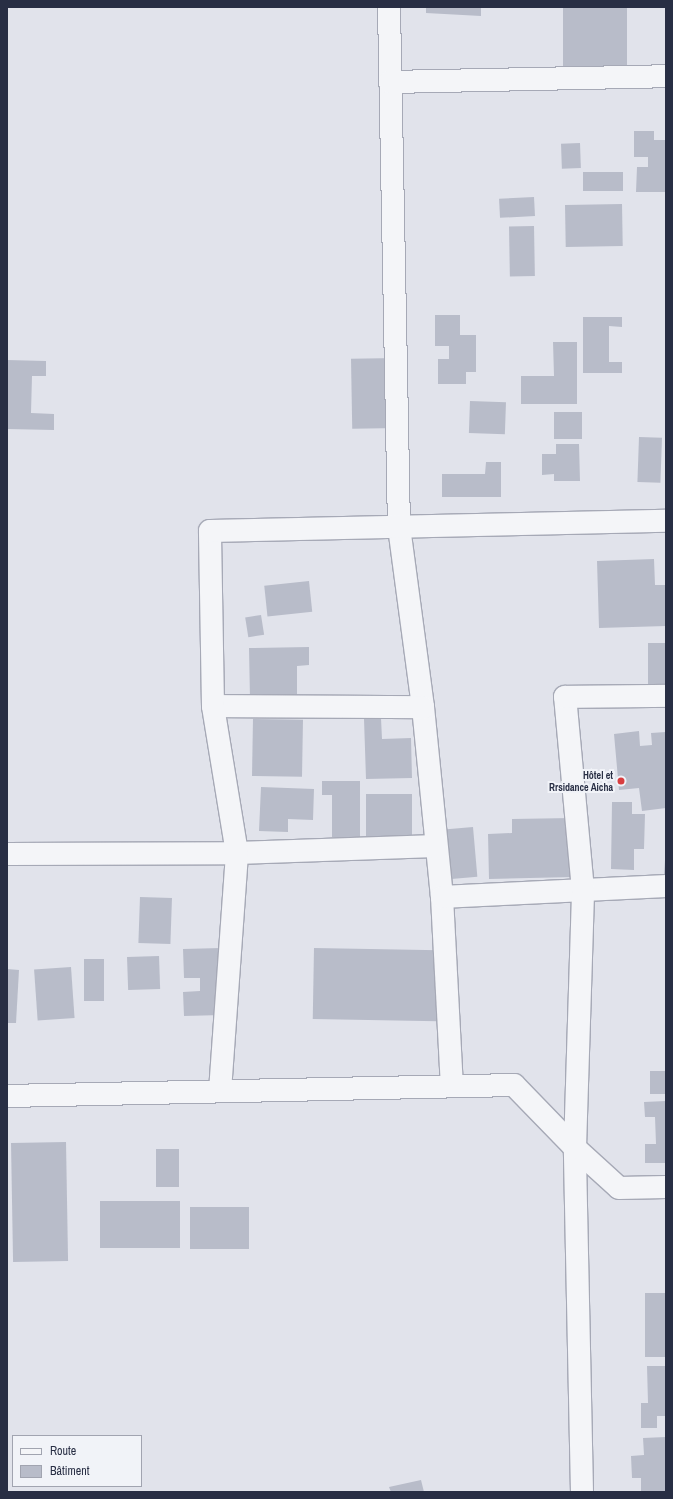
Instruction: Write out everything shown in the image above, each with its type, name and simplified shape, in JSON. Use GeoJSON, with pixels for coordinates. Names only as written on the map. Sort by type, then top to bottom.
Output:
{"type":"FeatureCollection","features":[{"type":"Feature","properties":{"kind":"street"},"geometry":{"type":"LineString","coordinates":[[389,7],[399,527],[423,707],[442,897],[452,1086]]}},
{"type":"Feature","properties":{"kind":"street"},"geometry":{"type":"LineString","coordinates":[[390,82],[666,76]]}},
{"type":"Feature","properties":{"kind":"street"},"geometry":{"type":"LineString","coordinates":[[220,1091],[237,852],[213,706],[210,531],[666,521]]}},
{"type":"Feature","properties":{"kind":"street"},"geometry":{"type":"LineString","coordinates":[[582,1492],[575,1148],[583,890],[565,697],[666,696]]}},
{"type":"Feature","properties":{"kind":"street"},"geometry":{"type":"LineString","coordinates":[[213,706],[423,707]]}},
{"type":"Feature","properties":{"kind":"street"},"geometry":{"type":"LineString","coordinates":[[7,854],[237,852],[436,846]]}},
{"type":"Feature","properties":{"kind":"street"},"geometry":{"type":"LineString","coordinates":[[442,897],[666,886]]}},
{"type":"Feature","properties":{"kind":"street"},"geometry":{"type":"LineString","coordinates":[[7,1096],[514,1085],[575,1148],[619,1188],[666,1186]]}},
{"type":"Feature","properties":{"kind":"building"},"geometry":{"type":"Polygon","coordinates":[[[426,7],[481,7],[481,16],[426,13],[426,7]]]}},
{"type":"Feature","properties":{"kind":"building"},"geometry":{"type":"Polygon","coordinates":[[[563,7],[627,7],[627,67],[563,67],[563,7]]]}},
{"type":"Feature","properties":{"kind":"building"},"geometry":{"type":"Polygon","coordinates":[[[634,131],[654,131],[654,140],[666,140],[666,192],[636,192],[637,167],[648,167],[648,157],[634,157],[634,131]]]}},
{"type":"Feature","properties":{"kind":"building"},"geometry":{"type":"Polygon","coordinates":[[[580,143],[581,168],[562,169],[561,144],[580,143]]]}},
{"type":"Feature","properties":{"kind":"building"},"geometry":{"type":"Polygon","coordinates":[[[583,172],[623,172],[623,191],[583,191],[583,172]]]}},
{"type":"Feature","properties":{"kind":"building"},"geometry":{"type":"Polygon","coordinates":[[[534,197],[535,216],[500,218],[499,199],[534,197]]]}},
{"type":"Feature","properties":{"kind":"building"},"geometry":{"type":"Polygon","coordinates":[[[622,204],[623,246],[566,247],[565,205],[622,204]]]}},
{"type":"Feature","properties":{"kind":"building"},"geometry":{"type":"Polygon","coordinates":[[[509,226],[534,226],[535,276],[510,276],[509,226]]]}},
{"type":"Feature","properties":{"kind":"building"},"geometry":{"type":"Polygon","coordinates":[[[435,315],[460,315],[460,335],[476,335],[476,372],[466,372],[466,384],[438,384],[438,359],[449,359],[449,346],[435,346],[435,315]]]}},
{"type":"Feature","properties":{"kind":"building"},"geometry":{"type":"Polygon","coordinates":[[[583,317],[622,317],[622,327],[609,326],[609,362],[622,362],[622,373],[583,373],[583,317]]]}},
{"type":"Feature","properties":{"kind":"building"},"geometry":{"type":"Polygon","coordinates":[[[553,342],[577,342],[577,404],[521,404],[521,376],[554,376],[553,342]]]}},
{"type":"Feature","properties":{"kind":"building"},"geometry":{"type":"Polygon","coordinates":[[[397,358],[398,428],[352,429],[351,359],[397,358]]]}},
{"type":"Feature","properties":{"kind":"building"},"geometry":{"type":"Polygon","coordinates":[[[7,360],[46,361],[46,376],[32,376],[31,413],[54,414],[54,430],[7,429],[7,360]]]}},
{"type":"Feature","properties":{"kind":"building"},"geometry":{"type":"Polygon","coordinates":[[[470,401],[506,402],[505,434],[469,433],[470,401]]]}},
{"type":"Feature","properties":{"kind":"building"},"geometry":{"type":"Polygon","coordinates":[[[554,412],[582,412],[582,439],[554,439],[554,412]]]}},
{"type":"Feature","properties":{"kind":"building"},"geometry":{"type":"Polygon","coordinates":[[[639,437],[662,438],[660,483],[637,482],[639,437]]]}},
{"type":"Feature","properties":{"kind":"building"},"geometry":{"type":"Polygon","coordinates":[[[556,444],[579,444],[580,481],[554,481],[554,474],[542,475],[542,454],[556,454],[556,444]]]}},
{"type":"Feature","properties":{"kind":"building"},"geometry":{"type":"Polygon","coordinates":[[[486,462],[501,462],[501,497],[442,497],[442,474],[485,474],[486,462]]]}},
{"type":"Feature","properties":{"kind":"building"},"geometry":{"type":"Polygon","coordinates":[[[654,559],[655,585],[666,585],[666,626],[599,628],[597,561],[654,559]]]}},
{"type":"Feature","properties":{"kind":"building"},"geometry":{"type":"Polygon","coordinates":[[[309,581],[312,612],[267,617],[264,586],[309,581]]]}},
{"type":"Feature","properties":{"kind":"building"},"geometry":{"type":"Polygon","coordinates":[[[261,615],[264,635],[248,637],[245,618],[261,615]]]}},
{"type":"Feature","properties":{"kind":"building"},"geometry":{"type":"Polygon","coordinates":[[[648,643],[666,643],[666,693],[648,693],[648,643]]]}},
{"type":"Feature","properties":{"kind":"building"},"geometry":{"type":"Polygon","coordinates":[[[309,647],[309,665],[297,666],[297,698],[250,699],[249,648],[309,647]]]}},
{"type":"Feature","properties":{"kind":"building"},"geometry":{"type":"Polygon","coordinates":[[[381,718],[382,739],[411,738],[412,778],[366,779],[364,719],[381,718]]]}},
{"type":"Feature","properties":{"kind":"building"},"geometry":{"type":"Polygon","coordinates":[[[253,719],[303,720],[302,777],[252,776],[253,719]]]}},
{"type":"Feature","properties":{"kind":"building"},"geometry":{"type":"Polygon","coordinates":[[[639,731],[640,746],[652,745],[651,733],[666,732],[666,808],[642,811],[639,788],[619,790],[614,734],[639,731]]]}},
{"type":"Feature","properties":{"kind":"building"},"geometry":{"type":"Polygon","coordinates":[[[322,781],[360,781],[360,837],[332,837],[332,795],[322,795],[322,781]]]}},
{"type":"Feature","properties":{"kind":"building"},"geometry":{"type":"Polygon","coordinates":[[[261,787],[314,789],[313,820],[288,819],[288,832],[259,831],[261,787]]]}},
{"type":"Feature","properties":{"kind":"building"},"geometry":{"type":"Polygon","coordinates":[[[366,794],[412,794],[412,836],[366,836],[366,794]]]}},
{"type":"Feature","properties":{"kind":"building"},"geometry":{"type":"Polygon","coordinates":[[[612,802],[632,802],[632,814],[645,814],[644,849],[634,849],[634,870],[611,869],[612,802]]]}},
{"type":"Feature","properties":{"kind":"building"},"geometry":{"type":"Polygon","coordinates":[[[572,818],[573,877],[489,879],[488,834],[512,833],[512,819],[572,818]]]}},
{"type":"Feature","properties":{"kind":"building"},"geometry":{"type":"Polygon","coordinates":[[[473,827],[477,877],[448,879],[444,830],[473,827]]]}},
{"type":"Feature","properties":{"kind":"building"},"geometry":{"type":"Polygon","coordinates":[[[665,860],[666,875],[664,875],[665,860]]]}},
{"type":"Feature","properties":{"kind":"building"},"geometry":{"type":"Polygon","coordinates":[[[140,897],[172,898],[170,944],[138,943],[140,897]]]}},
{"type":"Feature","properties":{"kind":"building"},"geometry":{"type":"Polygon","coordinates":[[[221,948],[222,1015],[184,1016],[183,992],[200,991],[200,978],[184,978],[183,949],[221,948]]]}},
{"type":"Feature","properties":{"kind":"building"},"geometry":{"type":"Polygon","coordinates":[[[314,948],[439,950],[438,1021],[313,1019],[314,948]]]}},
{"type":"Feature","properties":{"kind":"building"},"geometry":{"type":"Polygon","coordinates":[[[159,956],[160,989],[128,990],[127,957],[159,956]]]}},
{"type":"Feature","properties":{"kind":"building"},"geometry":{"type":"Polygon","coordinates":[[[84,959],[104,959],[104,1001],[84,1001],[84,959]]]}},
{"type":"Feature","properties":{"kind":"building"},"geometry":{"type":"Polygon","coordinates":[[[71,967],[75,1018],[38,1020],[34,970],[71,967]]]}},
{"type":"Feature","properties":{"kind":"building"},"geometry":{"type":"Polygon","coordinates":[[[7,969],[19,970],[16,1023],[7,1023],[7,969]]]}},
{"type":"Feature","properties":{"kind":"building"},"geometry":{"type":"Polygon","coordinates":[[[650,1071],[666,1071],[666,1094],[650,1094],[650,1071]]]}},
{"type":"Feature","properties":{"kind":"building"},"geometry":{"type":"Polygon","coordinates":[[[666,1101],[666,1163],[645,1163],[645,1144],[656,1144],[655,1117],[645,1117],[644,1102],[666,1101]]]}},
{"type":"Feature","properties":{"kind":"building"},"geometry":{"type":"Polygon","coordinates":[[[66,1142],[68,1261],[13,1262],[11,1143],[66,1142]]]}},
{"type":"Feature","properties":{"kind":"building"},"geometry":{"type":"Polygon","coordinates":[[[156,1149],[179,1149],[179,1187],[156,1187],[156,1149]]]}},
{"type":"Feature","properties":{"kind":"building"},"geometry":{"type":"Polygon","coordinates":[[[100,1201],[180,1201],[180,1248],[100,1248],[100,1201]]]}},
{"type":"Feature","properties":{"kind":"building"},"geometry":{"type":"Polygon","coordinates":[[[190,1207],[249,1207],[249,1249],[190,1249],[190,1207]]]}},
{"type":"Feature","properties":{"kind":"building"},"geometry":{"type":"Polygon","coordinates":[[[645,1293],[666,1293],[666,1357],[645,1357],[645,1293]]]}},
{"type":"Feature","properties":{"kind":"building"},"geometry":{"type":"Polygon","coordinates":[[[647,1366],[666,1366],[666,1416],[657,1416],[657,1428],[641,1428],[641,1403],[648,1403],[647,1366]]]}},
{"type":"Feature","properties":{"kind":"building"},"geometry":{"type":"Polygon","coordinates":[[[666,1437],[666,1492],[641,1492],[641,1478],[632,1478],[631,1456],[644,1455],[643,1438],[666,1437]]]}},
{"type":"Feature","properties":{"kind":"building"},"geometry":{"type":"Polygon","coordinates":[[[421,1480],[424,1492],[391,1492],[389,1487],[421,1480]]]}},
{"type":"Feature","properties":{"kind":"place","name":"Hôtel et Rrsidance Aicha"},"geometry":{"type":"Point","coordinates":[621,781]}}]}
